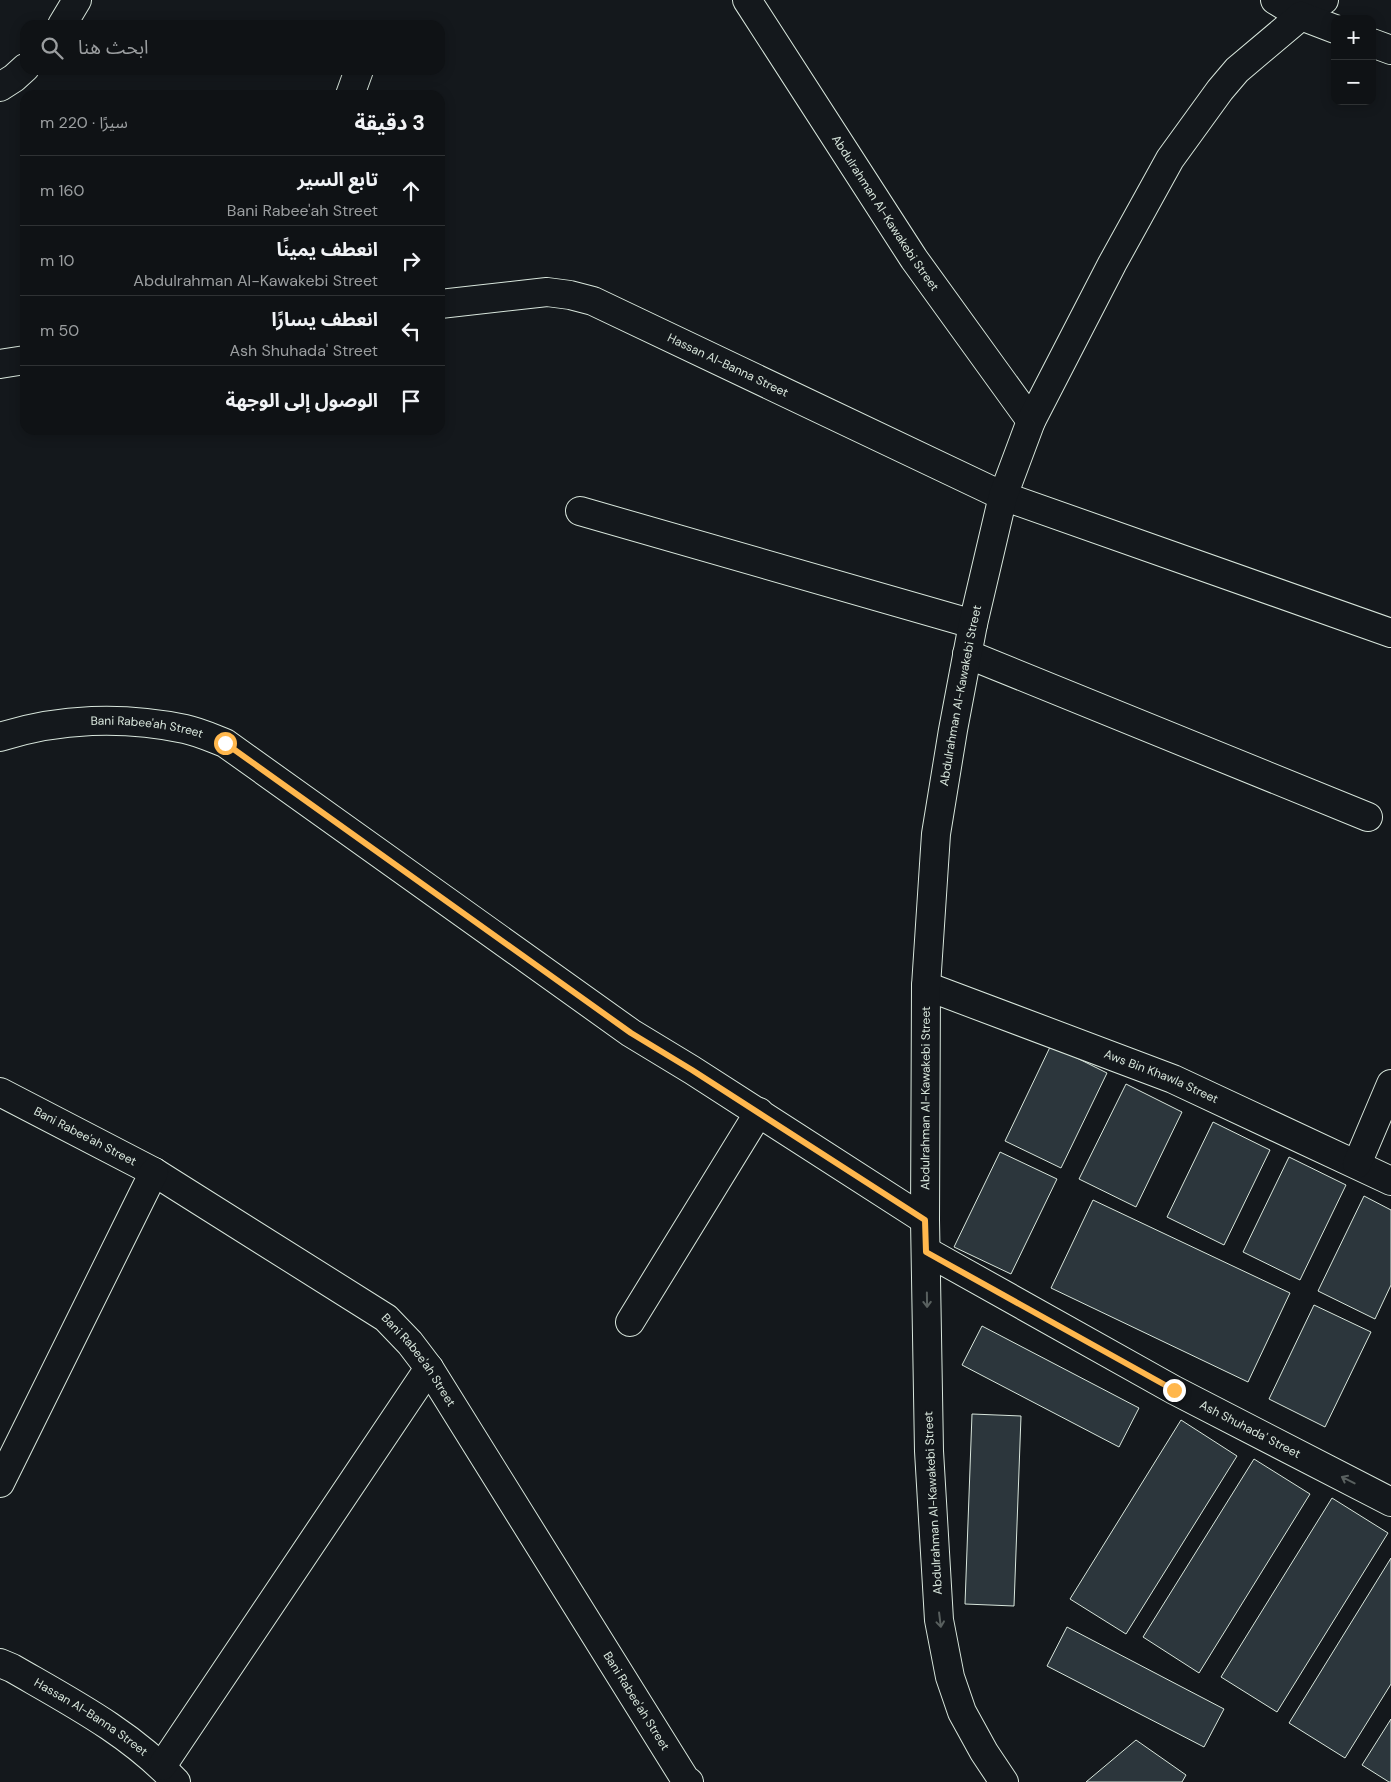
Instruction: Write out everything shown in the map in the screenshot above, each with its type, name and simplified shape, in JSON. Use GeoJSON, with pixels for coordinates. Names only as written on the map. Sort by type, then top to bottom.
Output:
{"type":"FeatureCollection","features":[{"type":"Feature","properties":{"kind":"street"},"geometry":{"type":"LineString","coordinates":[[65,20],[77,0]]}},
{"type":"Feature","properties":{"kind":"street","name":"Abdulrahman Al-Kawakebi Street"},"geometry":{"type":"LineString","coordinates":[[747,0],[914,259],[1031,421]]}},
{"type":"Feature","properties":{"kind":"street"},"geometry":{"type":"LineString","coordinates":[[1275,0],[1301,16],[1331,27]]}},
{"type":"Feature","properties":{"kind":"street","name":"Abdulrahman Al-Kawakebi Street"},"geometry":{"type":"LineString","coordinates":[[1004,1782],[984,1752],[962,1712],[950,1677],[939,1620],[928,1451],[925,1220],[926,986],[936,834],[967,654],[1003,496],[1031,421],[1112,264],[1170,159],[1220,90],[1237,70],[1301,16],[1324,0]]}},
{"type":"Feature","properties":{"kind":"street"},"geometry":{"type":"LineString","coordinates":[[1376,44],[1391,50]]}},
{"type":"Feature","properties":{"kind":"street"},"geometry":{"type":"LineString","coordinates":[[0,87],[20,73]]}},
{"type":"Feature","properties":{"kind":"street"},"geometry":{"type":"LineString","coordinates":[[352,90],[357,75]]}},
{"type":"Feature","properties":{"kind":"street","name":"Hassan Al-Banna Street"},"geometry":{"type":"LineString","coordinates":[[445,303],[547,292],[593,301],[1003,496]]}},
{"type":"Feature","properties":{"kind":"street"},"geometry":{"type":"LineString","coordinates":[[0,364],[20,361]]}},
{"type":"Feature","properties":{"kind":"street"},"geometry":{"type":"LineString","coordinates":[[1003,496],[1391,633]]}},
{"type":"Feature","properties":{"kind":"street"},"geometry":{"type":"LineString","coordinates":[[580,512],[973,624]]}},
{"type":"Feature","properties":{"kind":"street"},"geometry":{"type":"LineString","coordinates":[[967,654],[1368,817]]}},
{"type":"Feature","properties":{"kind":"street","name":"Bani Rabee'ah Street"},"geometry":{"type":"LineString","coordinates":[[0,737],[20,730],[79,721],[133,721],[186,729],[225,743],[631,1033],[759,1112],[925,1220]]}},
{"type":"Feature","properties":{"kind":"street","name":"Aws Bin Khawla Street"},"geometry":{"type":"LineString","coordinates":[[926,986],[1173,1079],[1391,1180]]}},
{"type":"Feature","properties":{"kind":"street"},"geometry":{"type":"LineString","coordinates":[[1358,1164],[1391,1084]]}},
{"type":"Feature","properties":{"kind":"street","name":"Bani Rabee'ah Street"},"geometry":{"type":"LineString","coordinates":[[0,1092],[154,1172],[386,1318],[410,1343],[429,1368],[689,1782]]}},
{"type":"Feature","properties":{"kind":"street"},"geometry":{"type":"LineString","coordinates":[[630,1322],[759,1112]]}},
{"type":"Feature","properties":{"kind":"street"},"geometry":{"type":"LineString","coordinates":[[0,1484],[154,1172]]}},
{"type":"Feature","properties":{"kind":"street","name":"Ash Shuhada' Street"},"geometry":{"type":"LineString","coordinates":[[926,1252],[1174,1390],[1391,1502]]}},
{"type":"Feature","properties":{"kind":"street"},"geometry":{"type":"LineString","coordinates":[[169,1774],[429,1368]]}},
{"type":"Feature","properties":{"kind":"street","name":"Hassan Al-Banna Street"},"geometry":{"type":"LineString","coordinates":[[0,1664],[12,1668],[114,1730],[169,1774]]}},
{"type":"Feature","properties":{"kind":"building"},"geometry":{"type":"Polygon","coordinates":[[[1051,1045],[1107,1073],[1061,1168],[1005,1141],[1051,1045]]]}},
{"type":"Feature","properties":{"kind":"building"},"geometry":{"type":"Polygon","coordinates":[[[1126,1084],[1182,1112],[1136,1207],[1079,1179],[1126,1084]]]}},
{"type":"Feature","properties":{"kind":"building"},"geometry":{"type":"Polygon","coordinates":[[[1213,1122],[1270,1150],[1224,1245],[1167,1217],[1213,1122]]]}},
{"type":"Feature","properties":{"kind":"building"},"geometry":{"type":"Polygon","coordinates":[[[1000,1152],[1057,1179],[1011,1274],[954,1247],[1000,1152]]]}},
{"type":"Feature","properties":{"kind":"building"},"geometry":{"type":"Polygon","coordinates":[[[1289,1157],[1346,1185],[1300,1280],[1243,1252],[1289,1157]]]}},
{"type":"Feature","properties":{"kind":"building"},"geometry":{"type":"Polygon","coordinates":[[[1364,1196],[1391,1210],[1391,1285],[1375,1319],[1318,1291],[1364,1196]]]}},
{"type":"Feature","properties":{"kind":"building"},"geometry":{"type":"Polygon","coordinates":[[[1093,1200],[1290,1293],[1248,1382],[1051,1288],[1093,1200]]]}},
{"type":"Feature","properties":{"kind":"building"},"geometry":{"type":"Polygon","coordinates":[[[1314,1305],[1371,1332],[1325,1427],[1269,1399],[1314,1305]]]}},
{"type":"Feature","properties":{"kind":"building"},"geometry":{"type":"Polygon","coordinates":[[[982,1326],[1139,1408],[1119,1447],[962,1365],[982,1326]]]}},
{"type":"Feature","properties":{"kind":"building"},"geometry":{"type":"Polygon","coordinates":[[[972,1414],[1021,1416],[1014,1606],[965,1604],[972,1414]]]}},
{"type":"Feature","properties":{"kind":"building"},"geometry":{"type":"Polygon","coordinates":[[[1181,1420],[1237,1456],[1126,1634],[1070,1599],[1181,1420]]]}},
{"type":"Feature","properties":{"kind":"building"},"geometry":{"type":"Polygon","coordinates":[[[1254,1459],[1310,1494],[1199,1673],[1143,1637],[1254,1459]]]}},
{"type":"Feature","properties":{"kind":"building"},"geometry":{"type":"Polygon","coordinates":[[[1332,1498],[1388,1533],[1277,1712],[1221,1677],[1332,1498]]]}},
{"type":"Feature","properties":{"kind":"building"},"geometry":{"type":"Polygon","coordinates":[[[1391,1558],[1391,1684],[1345,1758],[1289,1723],[1391,1558]]]}},
{"type":"Feature","properties":{"kind":"building"},"geometry":{"type":"Polygon","coordinates":[[[1067,1627],[1224,1709],[1204,1747],[1047,1666],[1067,1627]]]}},
{"type":"Feature","properties":{"kind":"building"},"geometry":{"type":"Polygon","coordinates":[[[1391,1719],[1391,1782],[1389,1782],[1362,1765],[1391,1719]]]}},
{"type":"Feature","properties":{"kind":"building"},"geometry":{"type":"Polygon","coordinates":[[[1136,1740],[1186,1775],[1182,1782],[1086,1782],[1136,1740]]]}},
{"type":"Feature","properties":{"kind":"route"},"geometry":{"type":"LineString","coordinates":[[225,743],[631,1033],[692,1070],[925,1220],[926,1252],[1174,1390]]}}]}
